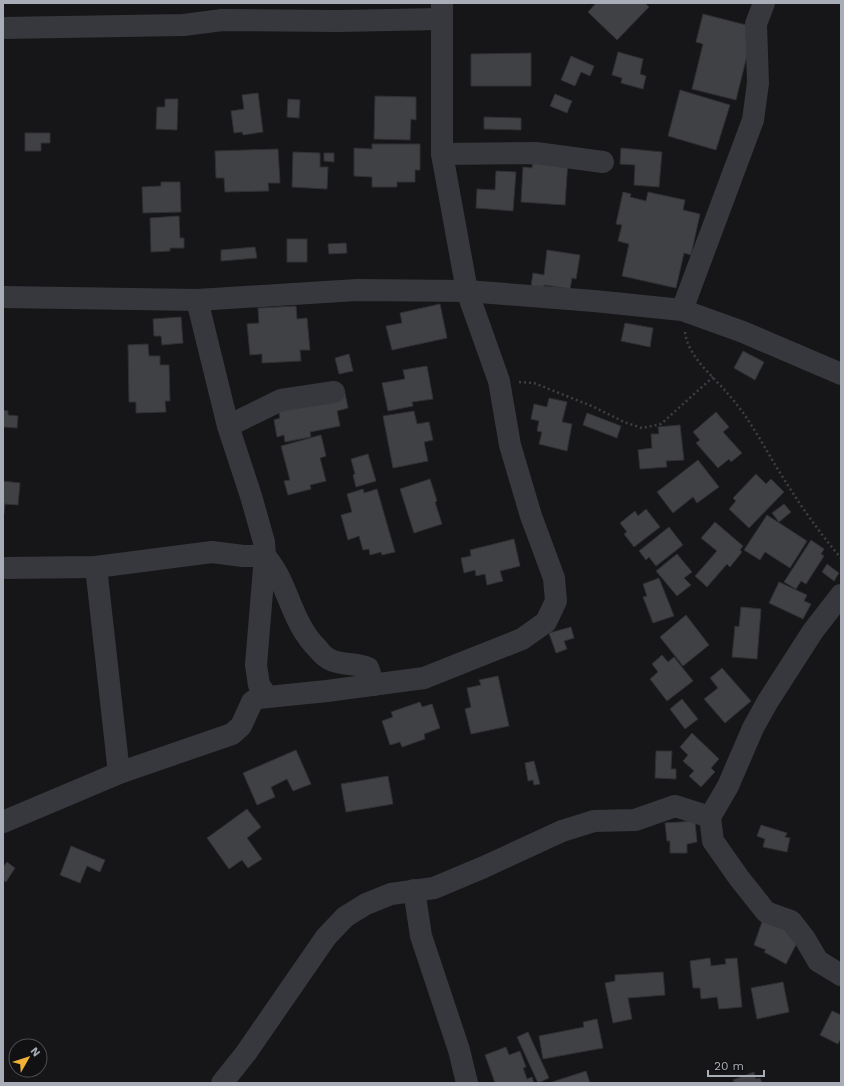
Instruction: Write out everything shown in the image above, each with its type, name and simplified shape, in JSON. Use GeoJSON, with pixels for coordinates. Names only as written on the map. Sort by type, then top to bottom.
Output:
{"type":"FeatureCollection","features":[{"type":"Feature","properties":{"kind":"street"},"geometry":{"type":"LineString","coordinates":[[682,310],[753,120],[758,83],[756,24],[764,3]]}},
{"type":"Feature","properties":{"kind":"street"},"geometry":{"type":"LineString","coordinates":[[3,28],[184,25],[222,11],[338,21],[442,11],[442,154],[467,291],[499,381],[510,445],[531,516],[554,578],[556,601],[546,622],[522,638],[424,678],[327,691],[258,698],[252,702],[241,726],[232,734],[119,773],[3,822]]}},
{"type":"Feature","properties":{"kind":"street"},"geometry":{"type":"LineString","coordinates":[[442,154],[536,153],[603,162]]}},
{"type":"Feature","properties":{"kind":"street"},"geometry":{"type":"LineString","coordinates":[[3,297],[197,300],[357,290],[467,291],[594,301],[682,310],[743,332],[841,374]]}},
{"type":"Feature","properties":{"kind":"street"},"geometry":{"type":"LineString","coordinates":[[197,300],[228,426],[251,496],[264,542],[265,556],[256,665],[259,685],[267,696]]}},
{"type":"Feature","properties":{"kind":"street"},"geometry":{"type":"LineString","coordinates":[[228,426],[281,400],[334,392]]}},
{"type":"Feature","properties":{"kind":"street"},"geometry":{"type":"LineString","coordinates":[[3,568],[96,567],[212,552],[243,556],[265,556],[272,564],[296,619],[311,642],[327,658],[338,664],[361,665],[368,668],[374,685]]}},
{"type":"Feature","properties":{"kind":"street"},"geometry":{"type":"LineString","coordinates":[[96,567],[119,773]]}},
{"type":"Feature","properties":{"kind":"street"},"geometry":{"type":"LineString","coordinates":[[841,595],[813,631],[768,701],[753,728],[728,786],[710,817],[713,841],[739,878],[766,912],[791,921],[818,961],[841,975]]}},
{"type":"Feature","properties":{"kind":"street"},"geometry":{"type":"LineString","coordinates":[[222,1083],[246,1053],[326,937],[345,917],[366,904],[391,894],[434,888],[562,831],[594,821],[634,820],[675,806],[710,817]]}},
{"type":"Feature","properties":{"kind":"street"},"geometry":{"type":"LineString","coordinates":[[414,890],[421,936],[459,1050],[467,1083]]}},
{"type":"Feature","properties":{"kind":"path"},"geometry":{"type":"LineString","coordinates":[[682,310],[686,338],[696,358],[738,405],[790,488],[823,536],[841,558]]}},
{"type":"Feature","properties":{"kind":"path"},"geometry":{"type":"LineString","coordinates":[[499,381],[534,383],[642,428],[661,424],[713,378]]}},
{"type":"Feature","properties":{"kind":"building"},"geometry":{"type":"Polygon","coordinates":[[[596,3],[645,3],[649,7],[617,40],[588,12],[596,3]]]}},
{"type":"Feature","properties":{"kind":"building"},"geometry":{"type":"Polygon","coordinates":[[[703,14],[754,27],[736,100],[692,89],[703,44],[696,42],[703,14]]]}},
{"type":"Feature","properties":{"kind":"building"},"geometry":{"type":"Polygon","coordinates":[[[618,52],[643,59],[640,74],[646,76],[643,89],[621,83],[622,78],[612,75],[618,52]]]}},
{"type":"Feature","properties":{"kind":"building"},"geometry":{"type":"Polygon","coordinates":[[[531,53],[531,86],[471,86],[471,54],[531,53]]]}},
{"type":"Feature","properties":{"kind":"building"},"geometry":{"type":"Polygon","coordinates":[[[571,56],[594,66],[590,76],[581,72],[575,86],[561,80],[571,56]]]}},
{"type":"Feature","properties":{"kind":"building"},"geometry":{"type":"Polygon","coordinates":[[[680,90],[730,105],[716,150],[668,136],[680,90]]]}},
{"type":"Feature","properties":{"kind":"building"},"geometry":{"type":"Polygon","coordinates":[[[258,93],[263,132],[243,135],[242,132],[234,133],[231,111],[244,109],[242,95],[258,93]]]}},
{"type":"Feature","properties":{"kind":"building"},"geometry":{"type":"Polygon","coordinates":[[[555,94],[572,101],[567,113],[550,106],[555,94]]]}},
{"type":"Feature","properties":{"kind":"building"},"geometry":{"type":"Polygon","coordinates":[[[375,96],[416,97],[416,120],[411,119],[410,140],[374,139],[375,96]]]}},
{"type":"Feature","properties":{"kind":"building"},"geometry":{"type":"Polygon","coordinates":[[[165,99],[178,99],[177,130],[156,129],[157,107],[165,107],[165,99]]]}},
{"type":"Feature","properties":{"kind":"building"},"geometry":{"type":"Polygon","coordinates":[[[288,99],[300,100],[299,118],[287,117],[288,99]]]}},
{"type":"Feature","properties":{"kind":"building"},"geometry":{"type":"Polygon","coordinates":[[[484,117],[521,118],[521,130],[484,129],[484,117]]]}},
{"type":"Feature","properties":{"kind":"building"},"geometry":{"type":"Polygon","coordinates":[[[25,133],[50,133],[50,143],[41,143],[41,151],[25,151],[25,133]]]}},
{"type":"Feature","properties":{"kind":"building"},"geometry":{"type":"Polygon","coordinates":[[[372,144],[420,144],[420,170],[415,170],[415,182],[397,182],[397,187],[372,187],[372,177],[354,176],[354,148],[372,149],[372,144]]]}},
{"type":"Feature","properties":{"kind":"building"},"geometry":{"type":"Polygon","coordinates":[[[621,148],[662,152],[659,187],[634,185],[635,165],[620,164],[621,148]]]}},
{"type":"Feature","properties":{"kind":"building"},"geometry":{"type":"Polygon","coordinates":[[[278,149],[280,183],[268,183],[269,191],[225,192],[224,178],[216,178],[215,151],[278,149]]]}},
{"type":"Feature","properties":{"kind":"building"},"geometry":{"type":"Polygon","coordinates":[[[293,152],[320,153],[320,167],[328,167],[327,189],[292,187],[293,152]]]}},
{"type":"Feature","properties":{"kind":"building"},"geometry":{"type":"Polygon","coordinates":[[[324,153],[334,153],[334,162],[324,161],[324,153]]]}},
{"type":"Feature","properties":{"kind":"building"},"geometry":{"type":"Polygon","coordinates":[[[533,158],[568,160],[565,205],[521,202],[523,167],[532,168],[533,158]]]}},
{"type":"Feature","properties":{"kind":"building"},"geometry":{"type":"Polygon","coordinates":[[[496,171],[516,172],[513,211],[476,208],[477,189],[495,190],[496,171]]]}},
{"type":"Feature","properties":{"kind":"building"},"geometry":{"type":"Polygon","coordinates":[[[161,182],[180,182],[181,212],[143,213],[142,187],[161,186],[161,182]]]}},
{"type":"Feature","properties":{"kind":"building"},"geometry":{"type":"Polygon","coordinates":[[[623,192],[631,194],[630,197],[646,201],[648,192],[685,200],[683,210],[700,214],[691,255],[684,253],[676,288],[622,276],[629,244],[618,241],[622,225],[616,224],[623,192]]]}},
{"type":"Feature","properties":{"kind":"building"},"geometry":{"type":"Polygon","coordinates":[[[179,216],[180,238],[184,238],[184,248],[170,248],[170,251],[151,252],[150,218],[179,216]]]}},
{"type":"Feature","properties":{"kind":"building"},"geometry":{"type":"Polygon","coordinates":[[[287,239],[307,239],[307,262],[287,262],[287,239]]]}},
{"type":"Feature","properties":{"kind":"building"},"geometry":{"type":"Polygon","coordinates":[[[346,243],[347,253],[329,254],[328,244],[346,243]]]}},
{"type":"Feature","properties":{"kind":"building"},"geometry":{"type":"Polygon","coordinates":[[[255,247],[257,258],[221,261],[221,250],[255,247]]]}},
{"type":"Feature","properties":{"kind":"building"},"geometry":{"type":"Polygon","coordinates":[[[547,250],[580,255],[576,279],[572,278],[570,289],[544,285],[542,295],[530,293],[533,273],[544,275],[547,250]]]}},
{"type":"Feature","properties":{"kind":"building"},"geometry":{"type":"Polygon","coordinates":[[[440,304],[447,338],[392,350],[386,326],[402,323],[400,313],[440,304]]]}},
{"type":"Feature","properties":{"kind":"building"},"geometry":{"type":"Polygon","coordinates":[[[296,306],[297,319],[307,318],[310,350],[300,350],[301,361],[262,363],[262,354],[250,355],[247,324],[259,323],[258,308],[296,306]]]}},
{"type":"Feature","properties":{"kind":"building"},"geometry":{"type":"Polygon","coordinates":[[[181,317],[183,343],[162,345],[161,336],[154,336],[153,319],[181,317]]]}},
{"type":"Feature","properties":{"kind":"building"},"geometry":{"type":"Polygon","coordinates":[[[625,323],[653,328],[650,347],[621,341],[625,323]]]}},
{"type":"Feature","properties":{"kind":"building"},"geometry":{"type":"Polygon","coordinates":[[[148,344],[149,356],[160,356],[160,365],[169,365],[170,401],[165,401],[166,412],[136,413],[136,402],[129,402],[128,345],[148,344]]]}},
{"type":"Feature","properties":{"kind":"building"},"geometry":{"type":"Polygon","coordinates":[[[743,351],[764,362],[755,380],[734,368],[743,351]]]}},
{"type":"Feature","properties":{"kind":"building"},"geometry":{"type":"Polygon","coordinates":[[[349,354],[353,371],[339,374],[335,358],[349,354]]]}},
{"type":"Feature","properties":{"kind":"building"},"geometry":{"type":"Polygon","coordinates":[[[427,366],[433,399],[412,402],[413,406],[388,411],[382,383],[405,379],[403,370],[427,366]]]}},
{"type":"Feature","properties":{"kind":"building"},"geometry":{"type":"Polygon","coordinates":[[[345,393],[348,408],[337,411],[340,426],[310,432],[311,437],[285,442],[284,435],[277,437],[274,420],[280,418],[278,407],[345,393]]]}},
{"type":"Feature","properties":{"kind":"building"},"geometry":{"type":"Polygon","coordinates":[[[549,398],[567,402],[562,422],[572,424],[567,451],[539,444],[542,432],[537,431],[539,421],[531,419],[534,404],[547,407],[549,398]]]}},
{"type":"Feature","properties":{"kind":"building"},"geometry":{"type":"Polygon","coordinates":[[[3,410],[8,411],[8,415],[18,416],[17,428],[3,427],[3,410]]]}},
{"type":"Feature","properties":{"kind":"building"},"geometry":{"type":"Polygon","coordinates":[[[414,411],[417,424],[429,422],[433,440],[424,442],[428,461],[393,468],[383,416],[414,411]]]}},
{"type":"Feature","properties":{"kind":"building"},"geometry":{"type":"Polygon","coordinates":[[[716,412],[729,427],[723,432],[742,453],[731,462],[729,459],[718,468],[696,443],[700,440],[693,432],[716,412]]]}},
{"type":"Feature","properties":{"kind":"building"},"geometry":{"type":"Polygon","coordinates":[[[587,413],[621,426],[617,438],[583,425],[587,413]]]}},
{"type":"Feature","properties":{"kind":"building"},"geometry":{"type":"Polygon","coordinates":[[[680,425],[684,460],[666,461],[667,467],[640,469],[638,450],[652,448],[651,434],[659,434],[658,427],[680,425]]]}},
{"type":"Feature","properties":{"kind":"building"},"geometry":{"type":"Polygon","coordinates":[[[321,435],[326,456],[320,458],[326,481],[310,485],[311,489],[288,495],[284,481],[290,480],[281,446],[321,435]]]}},
{"type":"Feature","properties":{"kind":"building"},"geometry":{"type":"Polygon","coordinates":[[[368,454],[376,481],[356,487],[353,475],[355,474],[351,459],[368,454]]]}},
{"type":"Feature","properties":{"kind":"building"},"geometry":{"type":"Polygon","coordinates":[[[698,460],[719,487],[697,503],[693,497],[673,513],[657,492],[698,460]]]}},
{"type":"Feature","properties":{"kind":"building"},"geometry":{"type":"Polygon","coordinates":[[[756,474],[766,484],[771,479],[784,492],[749,528],[729,509],[736,501],[733,498],[756,474]]]}},
{"type":"Feature","properties":{"kind":"building"},"geometry":{"type":"Polygon","coordinates":[[[430,479],[442,524],[414,533],[400,489],[430,479]]]}},
{"type":"Feature","properties":{"kind":"building"},"geometry":{"type":"Polygon","coordinates":[[[3,481],[20,483],[18,505],[5,504],[4,514],[3,513],[3,481]]]}},
{"type":"Feature","properties":{"kind":"building"},"geometry":{"type":"Polygon","coordinates":[[[363,489],[364,493],[377,489],[395,552],[382,555],[381,552],[370,555],[369,549],[363,550],[359,536],[348,540],[341,515],[352,512],[347,494],[363,489]]]}},
{"type":"Feature","properties":{"kind":"building"},"geometry":{"type":"Polygon","coordinates":[[[784,504],[791,512],[779,522],[772,513],[784,504]]]}},
{"type":"Feature","properties":{"kind":"building"},"geometry":{"type":"Polygon","coordinates":[[[646,509],[660,527],[634,547],[624,534],[627,532],[620,523],[635,511],[638,516],[646,509]]]}},
{"type":"Feature","properties":{"kind":"building"},"geometry":{"type":"Polygon","coordinates":[[[767,515],[807,541],[790,568],[765,552],[760,560],[744,550],[767,515]]]}},
{"type":"Feature","properties":{"kind":"building"},"geometry":{"type":"Polygon","coordinates":[[[715,522],[743,546],[740,550],[742,552],[730,567],[727,564],[707,587],[695,576],[717,551],[701,538],[715,522]]]}},
{"type":"Feature","properties":{"kind":"building"},"geometry":{"type":"Polygon","coordinates":[[[669,527],[683,545],[656,566],[649,557],[646,560],[639,551],[669,527]]]}},
{"type":"Feature","properties":{"kind":"building"},"geometry":{"type":"Polygon","coordinates":[[[514,539],[520,566],[500,571],[503,581],[487,585],[485,574],[476,576],[475,570],[464,573],[461,558],[471,556],[470,550],[514,539]]]}},
{"type":"Feature","properties":{"kind":"building"},"geometry":{"type":"Polygon","coordinates":[[[811,540],[824,549],[821,554],[824,556],[806,584],[801,581],[796,589],[784,582],[811,540]]]}},
{"type":"Feature","properties":{"kind":"building"},"geometry":{"type":"Polygon","coordinates":[[[677,554],[692,572],[684,578],[691,585],[677,596],[656,571],[677,554]]]}},
{"type":"Feature","properties":{"kind":"building"},"geometry":{"type":"Polygon","coordinates":[[[827,564],[839,573],[834,581],[822,572],[827,564]]]}},
{"type":"Feature","properties":{"kind":"building"},"geometry":{"type":"Polygon","coordinates":[[[659,578],[674,616],[653,623],[643,597],[647,596],[643,584],[659,578]]]}},
{"type":"Feature","properties":{"kind":"building"},"geometry":{"type":"Polygon","coordinates":[[[779,582],[807,595],[804,601],[811,604],[803,619],[769,603],[779,582]]]}},
{"type":"Feature","properties":{"kind":"building"},"geometry":{"type":"Polygon","coordinates":[[[741,607],[761,609],[757,659],[732,657],[735,626],[739,627],[741,607]]]}},
{"type":"Feature","properties":{"kind":"building"},"geometry":{"type":"Polygon","coordinates":[[[686,615],[709,645],[683,666],[660,637],[686,615]]]}},
{"type":"Feature","properties":{"kind":"building"},"geometry":{"type":"Polygon","coordinates":[[[571,627],[574,638],[564,641],[567,649],[556,653],[549,633],[571,627]]]}},
{"type":"Feature","properties":{"kind":"building"},"geometry":{"type":"Polygon","coordinates":[[[662,655],[668,662],[674,657],[693,681],[667,701],[650,679],[658,672],[652,664],[662,655]]]}},
{"type":"Feature","properties":{"kind":"building"},"geometry":{"type":"Polygon","coordinates":[[[722,668],[751,701],[725,723],[704,699],[718,688],[710,678],[722,668]]]}},
{"type":"Feature","properties":{"kind":"building"},"geometry":{"type":"Polygon","coordinates":[[[498,676],[509,726],[471,734],[465,709],[471,707],[467,688],[481,685],[479,680],[498,676]]]}},
{"type":"Feature","properties":{"kind":"building"},"geometry":{"type":"Polygon","coordinates":[[[682,699],[698,719],[685,729],[670,709],[682,699]]]}},
{"type":"Feature","properties":{"kind":"building"},"geometry":{"type":"Polygon","coordinates":[[[420,702],[422,707],[432,704],[440,728],[424,734],[425,739],[402,747],[400,742],[390,745],[382,721],[393,717],[391,712],[420,702]]]}},
{"type":"Feature","properties":{"kind":"building"},"geometry":{"type":"Polygon","coordinates":[[[692,733],[719,759],[711,768],[715,772],[701,787],[689,776],[694,771],[683,761],[688,755],[680,747],[692,733]]]}},
{"type":"Feature","properties":{"kind":"building"},"geometry":{"type":"Polygon","coordinates":[[[296,750],[311,784],[293,791],[287,779],[271,787],[275,797],[257,805],[243,773],[296,750]]]}},
{"type":"Feature","properties":{"kind":"building"},"geometry":{"type":"Polygon","coordinates":[[[656,751],[672,751],[671,769],[676,769],[676,779],[655,778],[656,751]]]}},
{"type":"Feature","properties":{"kind":"building"},"geometry":{"type":"Polygon","coordinates":[[[534,761],[540,784],[534,785],[533,780],[528,781],[525,763],[534,761]]]}},
{"type":"Feature","properties":{"kind":"building"},"geometry":{"type":"Polygon","coordinates":[[[388,776],[393,804],[346,812],[341,784],[388,776]]]}},
{"type":"Feature","properties":{"kind":"building"},"geometry":{"type":"Polygon","coordinates":[[[247,809],[261,827],[247,838],[262,859],[248,868],[242,860],[229,869],[207,838],[247,809]]]}},
{"type":"Feature","properties":{"kind":"building"},"geometry":{"type":"Polygon","coordinates":[[[695,821],[697,842],[687,844],[687,853],[670,853],[670,841],[667,841],[665,823],[695,821]]]}},
{"type":"Feature","properties":{"kind":"building"},"geometry":{"type":"Polygon","coordinates":[[[761,825],[787,833],[785,837],[790,838],[787,852],[763,847],[765,839],[757,836],[761,825]]]}},
{"type":"Feature","properties":{"kind":"building"},"geometry":{"type":"Polygon","coordinates":[[[71,846],[105,860],[100,872],[87,866],[80,883],[60,875],[71,846]]]}},
{"type":"Feature","properties":{"kind":"building"},"geometry":{"type":"Polygon","coordinates":[[[7,862],[15,868],[6,882],[3,880],[3,867],[7,862]]]}},
{"type":"Feature","properties":{"kind":"building"},"geometry":{"type":"Polygon","coordinates":[[[763,919],[793,930],[799,939],[786,964],[764,952],[766,950],[754,945],[763,919]]]}},
{"type":"Feature","properties":{"kind":"building"},"geometry":{"type":"Polygon","coordinates":[[[710,958],[711,966],[726,964],[725,959],[737,958],[742,1007],[719,1009],[717,997],[701,999],[700,988],[693,988],[690,961],[710,958]]]}},
{"type":"Feature","properties":{"kind":"building"},"geometry":{"type":"Polygon","coordinates":[[[663,972],[665,995],[628,998],[632,1019],[613,1023],[605,983],[615,981],[615,975],[663,972]]]}},
{"type":"Feature","properties":{"kind":"building"},"geometry":{"type":"Polygon","coordinates":[[[783,982],[789,1012],[757,1019],[751,988],[783,982]]]}},
{"type":"Feature","properties":{"kind":"building"},"geometry":{"type":"Polygon","coordinates":[[[832,1011],[841,1015],[841,1038],[838,1044],[820,1035],[832,1011]]]}},
{"type":"Feature","properties":{"kind":"building"},"geometry":{"type":"Polygon","coordinates":[[[597,1019],[603,1048],[543,1059],[539,1036],[584,1027],[583,1022],[597,1019]]]}},
{"type":"Feature","properties":{"kind":"building"},"geometry":{"type":"Polygon","coordinates":[[[528,1032],[549,1078],[538,1083],[517,1037],[528,1032]]]}},
{"type":"Feature","properties":{"kind":"building"},"geometry":{"type":"Polygon","coordinates":[[[506,1047],[509,1055],[520,1051],[526,1067],[523,1068],[527,1079],[532,1077],[534,1083],[495,1083],[485,1055],[506,1047]]]}},
{"type":"Feature","properties":{"kind":"building"},"geometry":{"type":"Polygon","coordinates":[[[586,1071],[590,1083],[549,1083],[586,1071]]]}},
{"type":"Feature","properties":{"kind":"building"},"geometry":{"type":"Polygon","coordinates":[[[754,1072],[756,1079],[760,1078],[762,1083],[735,1083],[733,1080],[754,1072]]]}}]}
